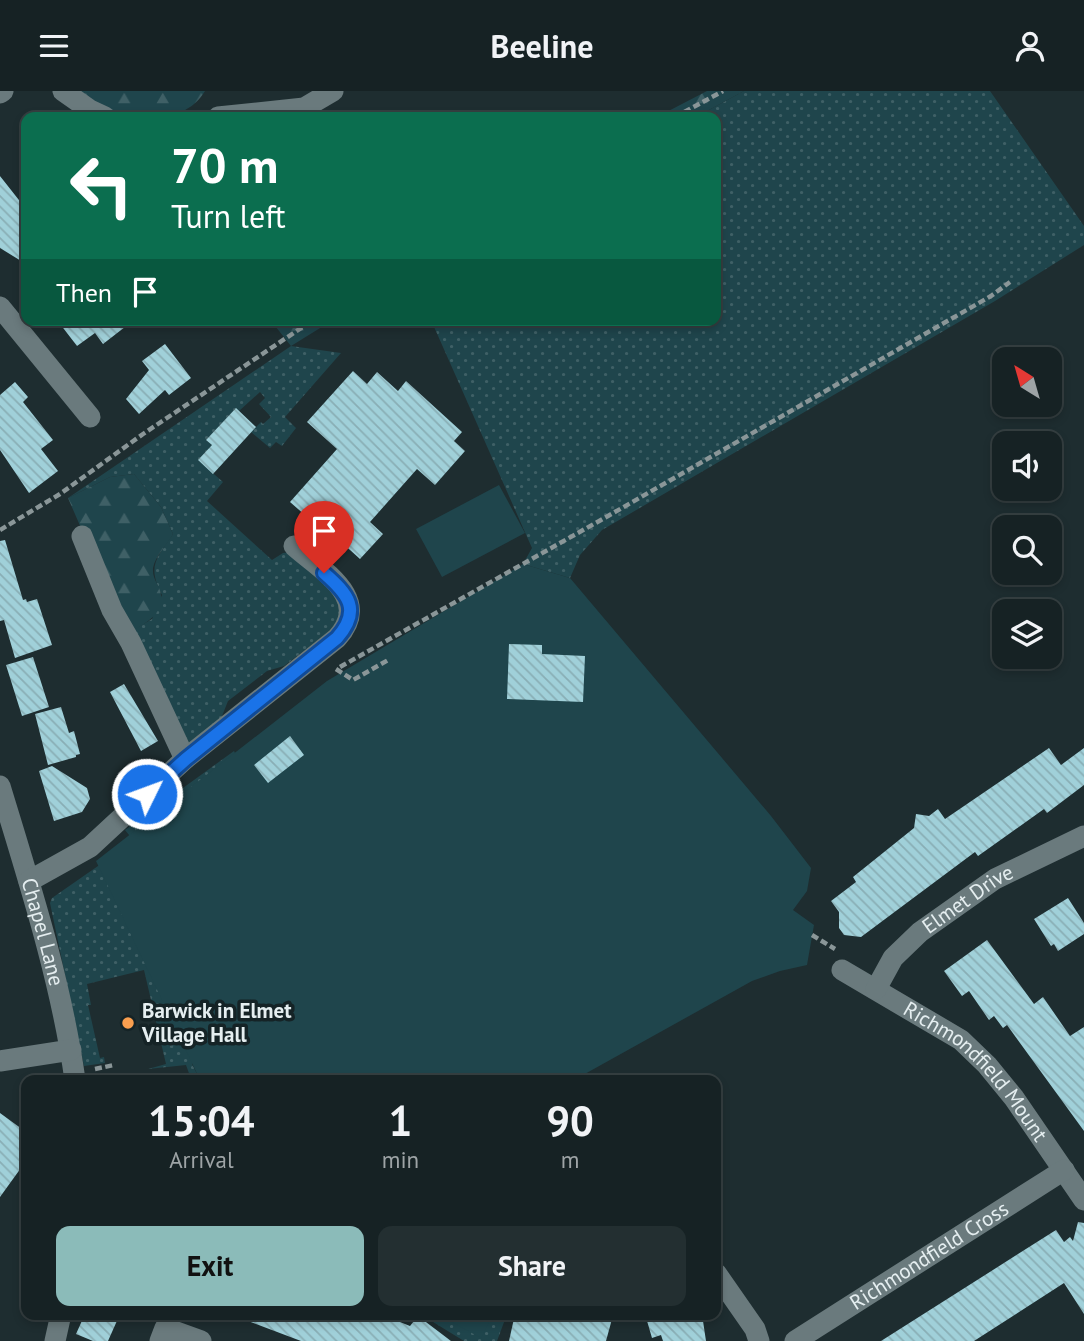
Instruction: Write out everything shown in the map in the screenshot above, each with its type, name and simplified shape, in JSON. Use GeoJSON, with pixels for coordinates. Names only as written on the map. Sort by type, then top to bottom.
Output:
{"type":"FeatureCollection","features":[{"type":"Feature","properties":{"kind":"street"},"geometry":{"type":"LineString","coordinates":[[63,91],[94,112]]}},
{"type":"Feature","properties":{"kind":"street"},"geometry":{"type":"LineString","coordinates":[[266,112],[304,108],[333,91]]}},
{"type":"Feature","properties":{"kind":"street"},"geometry":{"type":"LineString","coordinates":[[0,307],[90,417]]}},
{"type":"Feature","properties":{"kind":"street"},"geometry":{"type":"LineString","coordinates":[[82,536],[112,610],[131,643],[186,759]]}},
{"type":"Feature","properties":{"kind":"street"},"geometry":{"type":"LineString","coordinates":[[29,881],[90,846],[186,759],[337,638],[347,627],[351,613],[349,600],[340,586],[294,546]]}},
{"type":"Feature","properties":{"kind":"street","name":"Chapel Lane"},"geometry":{"type":"LineString","coordinates":[[0,786],[29,881],[71,1050],[74,1075]]}},
{"type":"Feature","properties":{"kind":"street","name":"Elmet Drive"},"geometry":{"type":"LineString","coordinates":[[876,989],[893,958],[920,932],[995,879],[1084,836]]}},
{"type":"Feature","properties":{"kind":"street","name":"Richmondfield Mount"},"geometry":{"type":"LineString","coordinates":[[842,970],[961,1040],[987,1065],[1014,1098],[1084,1200]]}},
{"type":"Feature","properties":{"kind":"street"},"geometry":{"type":"LineString","coordinates":[[0,1061],[71,1050]]}},
{"type":"Feature","properties":{"kind":"street","name":"Richmondfield Cross"},"geometry":{"type":"LineString","coordinates":[[795,1341],[1064,1170]]}},
{"type":"Feature","properties":{"kind":"street"},"geometry":{"type":"LineString","coordinates":[[721,1280],[755,1329],[759,1341]]}},
{"type":"Feature","properties":{"kind":"street"},"geometry":{"type":"LineString","coordinates":[[55,1341],[60,1320]]}},
{"type":"Feature","properties":{"kind":"street"},"geometry":{"type":"LineString","coordinates":[[160,1341],[165,1328],[201,1341]]}},
{"type":"Feature","properties":{"kind":"path"},"geometry":{"type":"LineString","coordinates":[[684,112],[723,91]]}},
{"type":"Feature","properties":{"kind":"path"},"geometry":{"type":"LineString","coordinates":[[325,677],[991,296],[1010,282]]}},
{"type":"Feature","properties":{"kind":"path"},"geometry":{"type":"LineString","coordinates":[[0,530],[60,494],[143,433],[304,326]]}},
{"type":"Feature","properties":{"kind":"path"},"geometry":{"type":"LineString","coordinates":[[336,669],[353,680],[390,659]]}},
{"type":"Feature","properties":{"kind":"green space"},"geometry":{"type":"Polygon","coordinates":[[[76,91],[205,91],[196,102],[180,112],[114,112],[93,103],[76,91]]]}},
{"type":"Feature","properties":{"kind":"green space"},"geometry":{"type":"Polygon","coordinates":[[[707,91],[744,91],[705,112],[667,112],[707,91]]]}},
{"type":"Feature","properties":{"kind":"green space"},"geometry":{"type":"Polygon","coordinates":[[[744,91],[990,91],[1084,226],[1084,245],[995,301],[602,530],[580,555],[570,578],[523,564],[532,548],[434,326],[721,326],[721,112],[705,112],[744,91]]]}},
{"type":"Feature","properties":{"kind":"green space"},"geometry":{"type":"Polygon","coordinates":[[[275,326],[323,326],[291,346],[275,326]]]}},
{"type":"Feature","properties":{"kind":"green space"},"geometry":{"type":"Polygon","coordinates":[[[291,346],[341,353],[285,417],[296,428],[282,446],[276,442],[270,448],[251,432],[271,417],[259,404],[265,398],[260,392],[239,411],[235,409],[206,440],[212,445],[198,460],[223,482],[207,501],[272,560],[283,553],[292,552],[332,589],[341,610],[338,621],[331,630],[284,666],[267,671],[228,701],[220,721],[185,748],[135,640],[135,629],[152,619],[162,595],[154,570],[162,550],[173,534],[161,507],[134,474],[110,477],[68,498],[291,346]]]}},
{"type":"Feature","properties":{"kind":"green space"},"geometry":{"type":"Polygon","coordinates":[[[134,474],[161,507],[173,534],[153,568],[161,595],[160,607],[150,620],[136,629],[135,640],[131,643],[68,498],[110,477],[134,474]]]}},
{"type":"Feature","properties":{"kind":"green space"},"geometry":{"type":"Polygon","coordinates":[[[499,485],[525,533],[442,577],[416,529],[499,485]]]}},
{"type":"Feature","properties":{"kind":"green space"},"geometry":{"type":"Polygon","coordinates":[[[523,564],[570,578],[771,816],[811,868],[807,891],[793,910],[814,925],[807,965],[752,981],[583,1075],[198,1075],[96,861],[327,681],[523,564]]]}},
{"type":"Feature","properties":{"kind":"green space"},"geometry":{"type":"Polygon","coordinates":[[[234,751],[260,805],[192,1064],[198,1075],[190,1075],[186,1065],[148,1069],[166,1064],[144,970],[87,984],[91,1005],[88,1005],[100,1058],[104,1057],[105,1063],[84,1066],[50,903],[52,898],[134,841],[125,830],[234,751]]]}},
{"type":"Feature","properties":{"kind":"green space"},"geometry":{"type":"Polygon","coordinates":[[[430,1320],[505,1320],[497,1341],[464,1341],[430,1320]]]}},
{"type":"Feature","properties":{"kind":"green space"},"geometry":{"type":"Polygon","coordinates":[[[448,1320],[490,1320],[481,1338],[448,1320]]]}},
{"type":"Feature","properties":{"kind":"building"},"geometry":{"type":"Polygon","coordinates":[[[0,176],[21,203],[21,261],[0,248],[0,176]]]}},
{"type":"Feature","properties":{"kind":"building"},"geometry":{"type":"Polygon","coordinates":[[[62,326],[126,326],[103,344],[95,333],[77,346],[62,326]]]}},
{"type":"Feature","properties":{"kind":"building"},"geometry":{"type":"Polygon","coordinates":[[[165,344],[191,378],[169,395],[165,390],[139,414],[126,399],[149,370],[142,361],[165,344]]]}},
{"type":"Feature","properties":{"kind":"building"},"geometry":{"type":"Polygon","coordinates":[[[353,371],[367,384],[377,372],[398,391],[406,381],[462,432],[454,441],[465,451],[435,485],[417,469],[370,522],[383,534],[360,559],[309,513],[306,516],[290,502],[337,449],[307,422],[353,371]]]}},
{"type":"Feature","properties":{"kind":"building"},"geometry":{"type":"Polygon","coordinates":[[[15,382],[28,397],[23,402],[53,440],[41,449],[58,471],[29,493],[0,450],[0,395],[15,382]]]}},
{"type":"Feature","properties":{"kind":"building"},"geometry":{"type":"Polygon","coordinates":[[[236,408],[256,427],[213,474],[198,460],[212,445],[206,440],[236,408]]]}},
{"type":"Feature","properties":{"kind":"building"},"geometry":{"type":"Polygon","coordinates":[[[5,540],[23,600],[26,599],[27,602],[37,599],[52,645],[15,658],[4,620],[0,621],[0,541],[5,540]]]}},
{"type":"Feature","properties":{"kind":"building"},"geometry":{"type":"Polygon","coordinates":[[[509,644],[542,645],[542,654],[585,656],[583,702],[507,699],[509,644]]]}},
{"type":"Feature","properties":{"kind":"building"},"geometry":{"type":"Polygon","coordinates":[[[33,657],[49,707],[22,716],[6,665],[33,657]]]}},
{"type":"Feature","properties":{"kind":"building"},"geometry":{"type":"Polygon","coordinates":[[[124,684],[158,741],[141,751],[110,692],[124,684]]]}},
{"type":"Feature","properties":{"kind":"building"},"geometry":{"type":"Polygon","coordinates":[[[61,707],[69,733],[74,731],[80,754],[48,765],[35,714],[61,707]]]}},
{"type":"Feature","properties":{"kind":"building"},"geometry":{"type":"Polygon","coordinates":[[[290,736],[304,755],[268,783],[254,765],[290,736]]]}},
{"type":"Feature","properties":{"kind":"building"},"geometry":{"type":"Polygon","coordinates":[[[1049,748],[1061,765],[1084,748],[1084,785],[1047,813],[1044,809],[978,856],[975,852],[861,937],[844,935],[839,928],[839,912],[831,901],[856,882],[853,877],[914,828],[916,814],[929,816],[938,809],[945,819],[1049,748]]]}},
{"type":"Feature","properties":{"kind":"building"},"geometry":{"type":"Polygon","coordinates":[[[52,766],[87,788],[90,799],[82,812],[54,821],[39,771],[52,766]]]}},
{"type":"Feature","properties":{"kind":"building"},"geometry":{"type":"Polygon","coordinates":[[[1068,898],[1084,923],[1084,934],[1058,951],[1054,944],[1051,946],[1034,919],[1068,898]]]}},
{"type":"Feature","properties":{"kind":"building"},"geometry":{"type":"Polygon","coordinates":[[[987,940],[1034,1004],[1043,997],[1070,1036],[1084,1027],[1084,1131],[1007,1025],[1003,1028],[994,1016],[989,1020],[969,991],[962,996],[944,971],[987,940]]]}},
{"type":"Feature","properties":{"kind":"building"},"geometry":{"type":"Polygon","coordinates":[[[0,1113],[21,1128],[21,1168],[0,1197],[0,1113]]]}},
{"type":"Feature","properties":{"kind":"building"},"geometry":{"type":"Polygon","coordinates":[[[1078,1222],[1084,1223],[1084,1314],[1064,1283],[974,1341],[881,1341],[1056,1230],[1064,1242],[1070,1237],[1073,1241],[1078,1222]]]}},
{"type":"Feature","properties":{"kind":"building"},"geometry":{"type":"Polygon","coordinates":[[[82,1320],[117,1320],[108,1341],[93,1341],[76,1334],[82,1320]]]}},
{"type":"Feature","properties":{"kind":"building"},"geometry":{"type":"Polygon","coordinates":[[[246,1320],[395,1320],[410,1326],[415,1320],[423,1320],[451,1341],[301,1341],[246,1320]]]}},
{"type":"Feature","properties":{"kind":"building"},"geometry":{"type":"Polygon","coordinates":[[[514,1320],[612,1320],[606,1341],[509,1341],[514,1320]]]}},
{"type":"Feature","properties":{"kind":"building"},"geometry":{"type":"Polygon","coordinates":[[[647,1320],[706,1320],[703,1321],[706,1341],[663,1341],[661,1335],[652,1338],[647,1320]]]}},
{"type":"Feature","properties":{"kind":"place","name":"Barwick in Elmet Village Hall"},"geometry":{"type":"Point","coordinates":[128,1023]}},
{"type":"Feature","properties":{"kind":"route"},"geometry":{"type":"LineString","coordinates":[[147,794],[347,627],[351,613],[349,600],[340,586],[324,573]]}}]}
